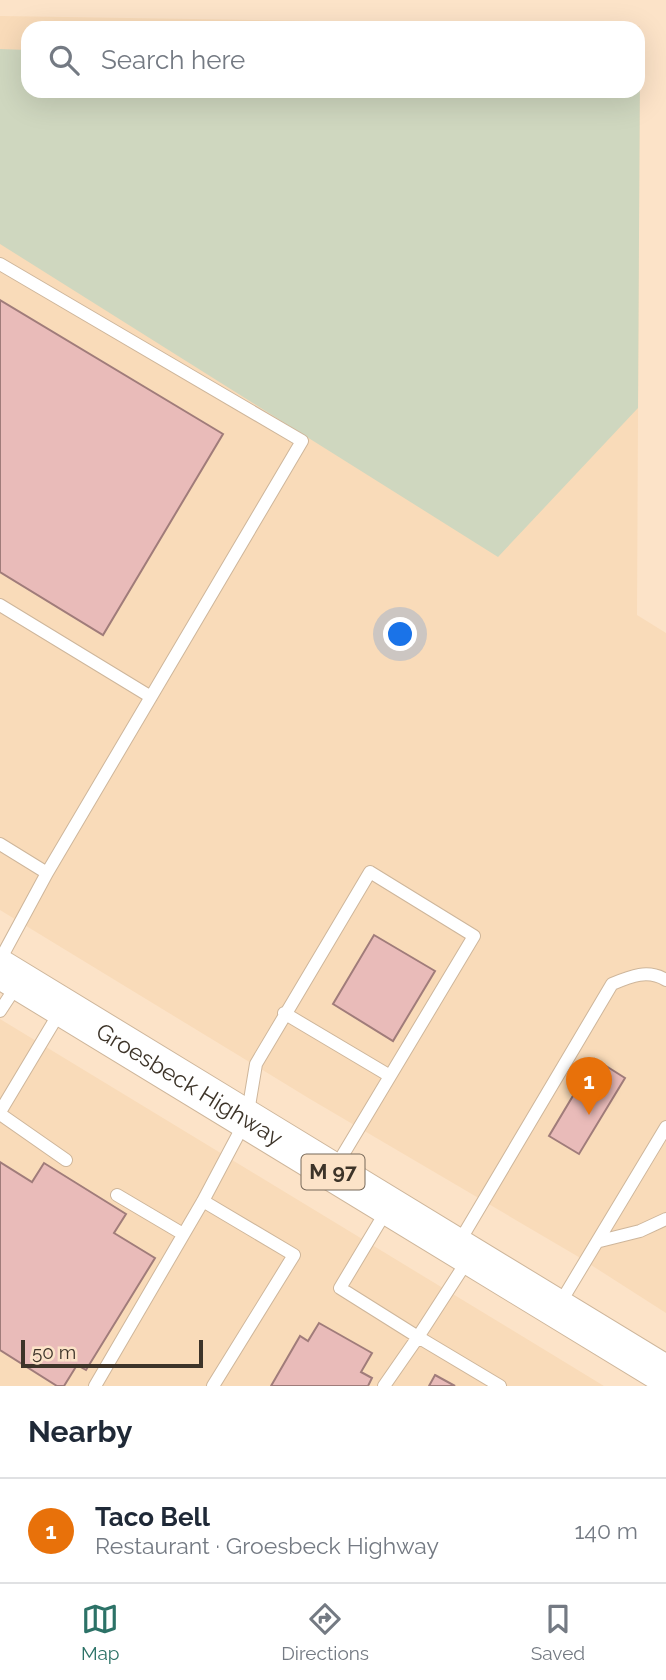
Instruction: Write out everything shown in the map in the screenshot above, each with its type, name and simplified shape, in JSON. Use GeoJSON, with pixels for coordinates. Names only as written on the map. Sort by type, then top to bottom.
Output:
{"type":"FeatureCollection","features":[{"type":"Feature","properties":{"kind":"main road","name":"Groesbeck Highway"},"geometry":{"type":"LineString","coordinates":[[5,980],[63,1008],[666,1375]]}},
{"type":"Feature","properties":{"kind":"lane"},"geometry":{"type":"LineString","coordinates":[[0,264],[302,441],[47,873],[5,980]]}},
{"type":"Feature","properties":{"kind":"lane"},"geometry":{"type":"LineString","coordinates":[[0,605],[151,697]]}},
{"type":"Feature","properties":{"kind":"lane"},"geometry":{"type":"LineString","coordinates":[[0,844],[47,873]]}},
{"type":"Feature","properties":{"kind":"lane"},"geometry":{"type":"LineString","coordinates":[[95,1386],[203,1201],[247,1118],[256,1064],[370,872],[474,936],[332,1172]]}},
{"type":"Feature","properties":{"kind":"lane"},"geometry":{"type":"LineString","coordinates":[[384,1386],[418,1336],[612,984],[634,975],[656,974],[666,980]]}},
{"type":"Feature","properties":{"kind":"lane"},"geometry":{"type":"LineString","coordinates":[[63,1008],[0,1113],[66,1160]]}},
{"type":"Feature","properties":{"kind":"lane"},"geometry":{"type":"LineString","coordinates":[[284,1013],[390,1076]]}},
{"type":"Feature","properties":{"kind":"lane"},"geometry":{"type":"LineString","coordinates":[[557,1309],[666,1127]]}},
{"type":"Feature","properties":{"kind":"lane"},"geometry":{"type":"LineString","coordinates":[[117,1195],[183,1234]]}},
{"type":"Feature","properties":{"kind":"lane"},"geometry":{"type":"LineString","coordinates":[[203,1201],[294,1255],[213,1386]]}},
{"type":"Feature","properties":{"kind":"lane"},"geometry":{"type":"LineString","coordinates":[[389,1206],[340,1288],[500,1386]]}},
{"type":"Feature","properties":{"kind":"lane"},"geometry":{"type":"LineString","coordinates":[[600,1241],[640,1231],[666,1219]]}},
{"type":"Feature","properties":{"kind":"shaded area"},"geometry":{"type":"Polygon","coordinates":[[[0,16],[320,21],[21,21],[21,98],[640,98],[637,615],[666,633],[666,1313],[577,1256],[310,1099],[0,910],[0,16]]]}},
{"type":"Feature","properties":{"kind":"shaded area"},"geometry":{"type":"Polygon","coordinates":[[[0,1019],[382,1251],[604,1386],[0,1386],[0,1019]]]}},
{"type":"Feature","properties":{"kind":"green space"},"geometry":{"type":"Polygon","coordinates":[[[0,49],[21,50],[21,98],[640,98],[638,408],[498,557],[0,244],[0,49]]]}},
{"type":"Feature","properties":{"kind":"building"},"geometry":{"type":"Polygon","coordinates":[[[0,300],[223,434],[103,635],[0,572],[0,300]]]}},
{"type":"Feature","properties":{"kind":"building"},"geometry":{"type":"Polygon","coordinates":[[[374,935],[435,971],[393,1041],[333,1004],[374,935]]]}},
{"type":"Feature","properties":{"kind":"building"},"geometry":{"type":"Polygon","coordinates":[[[595,1059],[625,1078],[579,1154],[549,1136],[595,1059]]]}},
{"type":"Feature","properties":{"kind":"building"},"geometry":{"type":"Polygon","coordinates":[[[0,1162],[32,1182],[44,1163],[126,1214],[114,1233],[155,1258],[86,1370],[77,1365],[64,1386],[57,1386],[0,1350],[0,1162]]]}},
{"type":"Feature","properties":{"kind":"building"},"geometry":{"type":"Polygon","coordinates":[[[319,1323],[372,1353],[361,1372],[372,1378],[368,1386],[271,1386],[300,1336],[308,1341],[319,1323]]]}},
{"type":"Feature","properties":{"kind":"building"},"geometry":{"type":"Polygon","coordinates":[[[435,1375],[455,1386],[429,1386],[435,1375]]]}},
{"type":"Feature","properties":{"kind":"place","name":"Taco Bell"},"geometry":{"type":"Point","coordinates":[589,1115]}}]}
